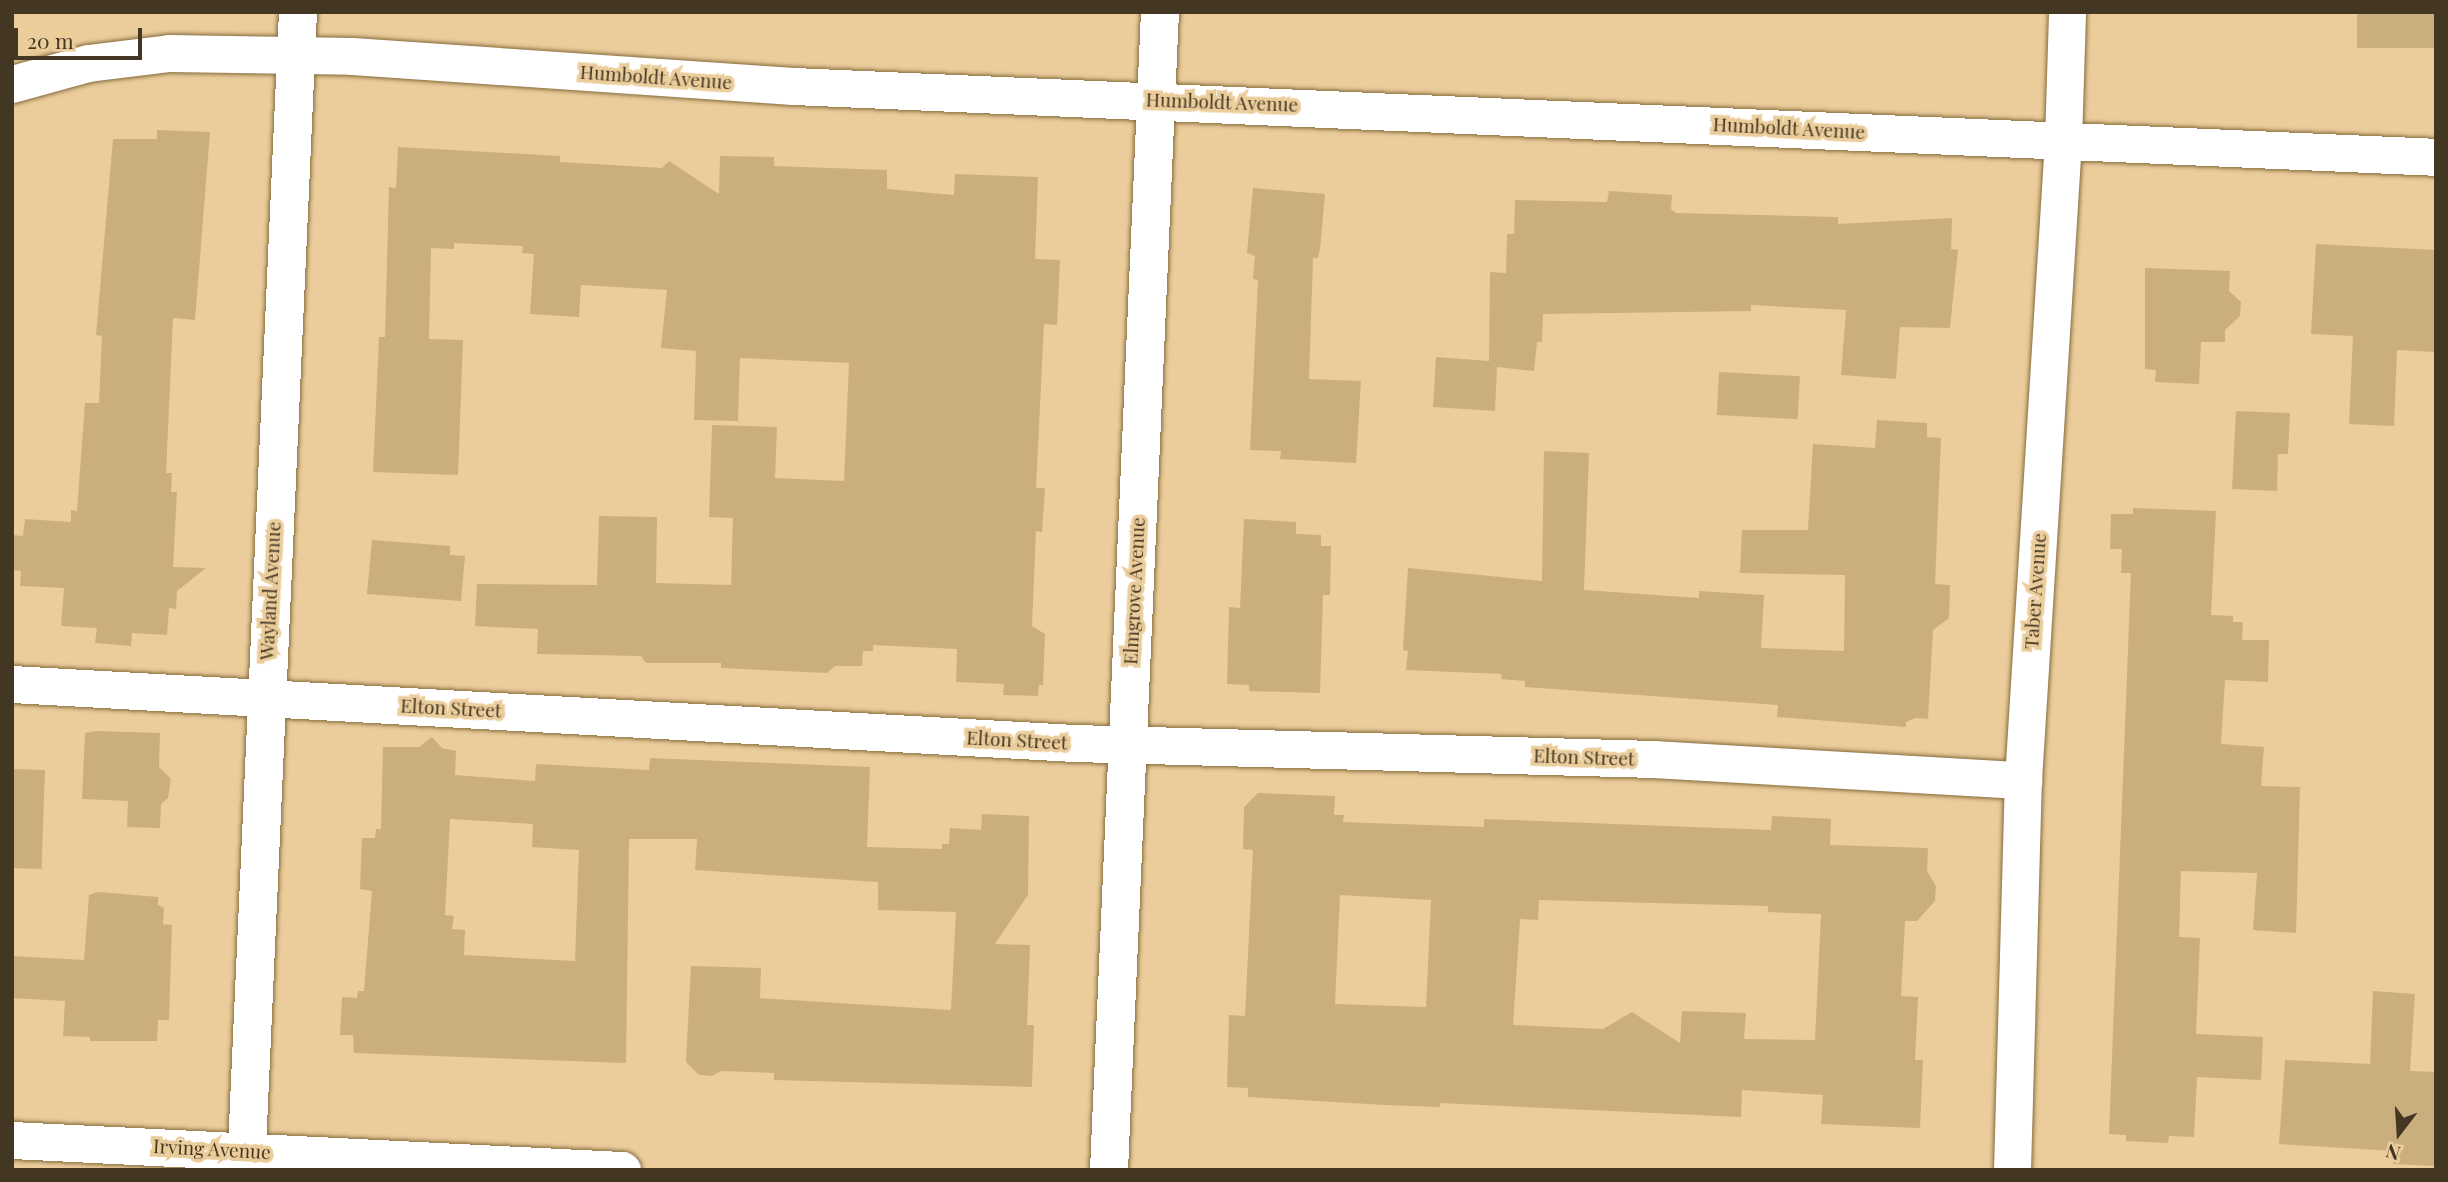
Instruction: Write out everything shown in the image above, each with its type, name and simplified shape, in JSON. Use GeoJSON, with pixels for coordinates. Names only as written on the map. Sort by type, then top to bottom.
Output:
{"type":"FeatureCollection","features":[{"type":"Feature","properties":{"kind":"street","name":"Wayland Avenue"},"geometry":{"type":"LineString","coordinates":[[246,1161],[298,12]]}},
{"type":"Feature","properties":{"kind":"street","name":"Elmgrove Avenue"},"geometry":{"type":"LineString","coordinates":[[1109,1170],[1160,12]]}},
{"type":"Feature","properties":{"kind":"street","name":"Taber Avenue"},"geometry":{"type":"LineString","coordinates":[[2012,1170],[2023,780],[2063,141],[2067,12]]}},
{"type":"Feature","properties":{"kind":"street","name":"Humboldt Avenue"},"geometry":{"type":"LineString","coordinates":[[12,84],[88,63],[169,53],[295,55],[793,86],[1156,99],[2436,157]]}},
{"type":"Feature","properties":{"kind":"street","name":"Elton Street"},"geometry":{"type":"LineString","coordinates":[[12,684],[1126,743],[1654,759],[2023,780]]}},
{"type":"Feature","properties":{"kind":"street","name":"Irving Avenue"},"geometry":{"type":"LineString","coordinates":[[12,1140],[246,1161],[622,1170]]}},
{"type":"Feature","properties":{"kind":"building"},"geometry":{"type":"Polygon","coordinates":[[[2357,12],[2436,12],[2436,48],[2357,48],[2357,12]]]}},
{"type":"Feature","properties":{"kind":"building"},"geometry":{"type":"Polygon","coordinates":[[[157,130],[210,132],[195,320],[173,318],[166,473],[172,473],[171,492],[177,492],[173,567],[206,568],[177,591],[176,609],[169,608],[167,635],[132,633],[131,646],[95,643],[97,628],[61,626],[64,588],[20,586],[21,571],[12,570],[12,535],[23,536],[25,519],[71,522],[71,510],[77,511],[85,403],[99,403],[102,336],[96,335],[113,139],[157,139],[157,130]]]}},
{"type":"Feature","properties":{"kind":"building"},"geometry":{"type":"Polygon","coordinates":[[[398,147],[560,156],[560,162],[662,168],[669,161],[719,194],[720,156],[774,157],[774,166],[887,170],[887,189],[954,195],[955,174],[1038,177],[1035,259],[1060,260],[1057,325],[1044,324],[1036,488],[1045,488],[1042,532],[1036,531],[1032,626],[1045,634],[1043,685],[1039,685],[1038,696],[1003,695],[1004,684],[956,682],[957,649],[873,645],[873,651],[863,651],[862,666],[835,666],[827,673],[721,668],[721,663],[646,663],[641,656],[537,654],[538,629],[475,626],[477,584],[597,585],[599,516],[657,517],[656,583],[731,585],[733,518],[709,517],[712,425],[777,427],[775,478],[844,481],[849,363],[740,358],[738,421],[694,420],[696,351],[661,348],[667,290],[581,285],[579,317],[530,314],[534,254],[522,253],[523,246],[454,243],[454,249],[431,248],[429,339],[463,340],[458,475],[373,472],[379,337],[385,337],[389,187],[396,188],[398,147]]]}},
{"type":"Feature","properties":{"kind":"building"},"geometry":{"type":"Polygon","coordinates":[[[1253,188],[1325,194],[1320,249],[1318,258],[1313,258],[1309,379],[1361,381],[1356,463],[1280,459],[1281,451],[1250,450],[1258,280],[1253,279],[1255,256],[1247,253],[1253,188]]]}},
{"type":"Feature","properties":{"kind":"building"},"geometry":{"type":"Polygon","coordinates":[[[1609,191],[1672,195],[1671,209],[1676,213],[1838,217],[1838,224],[1952,218],[1951,249],[1958,250],[1950,328],[1900,327],[1896,379],[1841,375],[1846,310],[1751,305],[1751,311],[1543,314],[1542,342],[1537,342],[1534,371],[1497,367],[1495,411],[1433,407],[1436,357],[1489,361],[1490,272],[1506,273],[1507,234],[1514,234],[1515,200],[1607,202],[1609,191]]]}},
{"type":"Feature","properties":{"kind":"building"},"geometry":{"type":"Polygon","coordinates":[[[2316,244],[2436,250],[2436,352],[2397,350],[2394,426],[2349,424],[2353,336],[2311,334],[2316,244]]]}},
{"type":"Feature","properties":{"kind":"building"},"geometry":{"type":"Polygon","coordinates":[[[2145,268],[2230,271],[2229,291],[2241,302],[2240,316],[2225,330],[2225,342],[2201,342],[2199,384],[2155,382],[2156,370],[2145,369],[2145,268]]]}},
{"type":"Feature","properties":{"kind":"building"},"geometry":{"type":"Polygon","coordinates":[[[1719,372],[1800,376],[1798,419],[1717,415],[1719,372]]]}},
{"type":"Feature","properties":{"kind":"building"},"geometry":{"type":"Polygon","coordinates":[[[2236,411],[2290,413],[2288,454],[2278,454],[2277,491],[2232,489],[2236,411]]]}},
{"type":"Feature","properties":{"kind":"building"},"geometry":{"type":"Polygon","coordinates":[[[1877,420],[1927,423],[1927,437],[1941,438],[1935,584],[1950,585],[1949,618],[1933,630],[1928,719],[1915,718],[1906,722],[1906,727],[1777,717],[1778,705],[1525,687],[1525,681],[1501,679],[1502,674],[1406,670],[1408,651],[1403,650],[1408,568],[1542,581],[1544,451],[1589,453],[1584,590],[1699,598],[1699,591],[1764,595],[1761,648],[1844,651],[1845,575],[1740,573],[1742,530],[1808,530],[1813,444],[1875,448],[1877,420]]]}},
{"type":"Feature","properties":{"kind":"building"},"geometry":{"type":"Polygon","coordinates":[[[2133,508],[2216,511],[2211,615],[2233,616],[2233,622],[2243,622],[2242,640],[2269,640],[2268,682],[2225,680],[2221,744],[2264,747],[2261,786],[2300,787],[2296,933],[2253,930],[2257,873],[2181,871],[2179,937],[2200,938],[2196,1034],[2263,1037],[2261,1080],[2197,1077],[2194,1137],[2169,1136],[2168,1143],[2126,1141],[2126,1135],[2109,1134],[2131,573],[2121,573],[2122,549],[2110,549],[2111,514],[2133,514],[2133,508]]]}},
{"type":"Feature","properties":{"kind":"building"},"geometry":{"type":"Polygon","coordinates":[[[1244,519],[1296,522],[1296,534],[1321,535],[1321,546],[1331,546],[1330,595],[1323,595],[1320,693],[1249,691],[1249,685],[1227,684],[1229,607],[1240,608],[1244,519]]]}},
{"type":"Feature","properties":{"kind":"building"},"geometry":{"type":"Polygon","coordinates":[[[372,540],[450,546],[450,555],[465,556],[461,601],[367,594],[372,540]]]}},
{"type":"Feature","properties":{"kind":"building"},"geometry":{"type":"Polygon","coordinates":[[[85,733],[160,733],[159,767],[171,779],[168,798],[161,804],[160,828],[127,827],[128,801],[82,799],[85,733]]]}},
{"type":"Feature","properties":{"kind":"building"},"geometry":{"type":"Polygon","coordinates":[[[432,737],[442,748],[456,751],[455,775],[535,781],[536,764],[649,770],[650,758],[870,767],[867,847],[942,849],[942,844],[949,844],[950,828],[981,830],[982,814],[1029,816],[1028,895],[995,944],[1030,945],[1027,1025],[1034,1025],[1032,1087],[774,1080],[774,1073],[721,1071],[712,1076],[699,1075],[686,1062],[691,966],[761,968],[760,998],[951,1010],[956,912],[878,910],[878,882],[695,870],[697,839],[629,839],[626,1063],[354,1053],[353,1035],[340,1035],[342,997],[357,998],[358,991],[364,991],[372,891],[360,889],[362,838],[375,838],[376,829],[381,829],[383,747],[419,747],[432,737]],[[450,819],[445,915],[454,916],[452,929],[465,930],[464,955],[575,961],[579,850],[532,847],[533,824],[450,819]]]}},
{"type":"Feature","properties":{"kind":"building"},"geometry":{"type":"Polygon","coordinates":[[[13,769],[45,770],[42,869],[12,868],[13,769]]]}},
{"type":"Feature","properties":{"kind":"building"},"geometry":{"type":"Polygon","coordinates":[[[1258,793],[1335,796],[1334,815],[1344,815],[1343,822],[1484,827],[1484,819],[1771,830],[1772,816],[1831,819],[1830,845],[1928,848],[1927,871],[1936,886],[1935,901],[1917,921],[1905,921],[1901,996],[1918,997],[1915,1060],[1923,1060],[1920,1128],[1821,1124],[1823,1095],[1742,1090],[1741,1117],[1440,1103],[1440,1107],[1385,1105],[1248,1097],[1248,1088],[1227,1087],[1229,1015],[1245,1016],[1253,850],[1243,849],[1244,807],[1258,793]],[[1340,895],[1335,1004],[1426,1007],[1431,900],[1340,895]],[[1539,900],[1538,920],[1520,919],[1513,1025],[1603,1029],[1632,1012],[1680,1043],[1682,1011],[1746,1013],[1744,1039],[1815,1040],[1821,914],[1768,912],[1768,906],[1539,900]]]}},
{"type":"Feature","properties":{"kind":"building"},"geometry":{"type":"Polygon","coordinates":[[[98,892],[158,897],[158,905],[164,908],[163,924],[172,925],[169,1020],[158,1020],[157,1041],[90,1041],[90,1037],[63,1036],[65,1001],[12,998],[12,956],[84,960],[89,895],[98,892]]]}},
{"type":"Feature","properties":{"kind":"building"},"geometry":{"type":"Polygon","coordinates":[[[2373,991],[2415,994],[2410,1071],[2436,1072],[2436,1166],[2393,1164],[2394,1151],[2279,1144],[2285,1060],[2370,1064],[2373,991]]]}}]}
